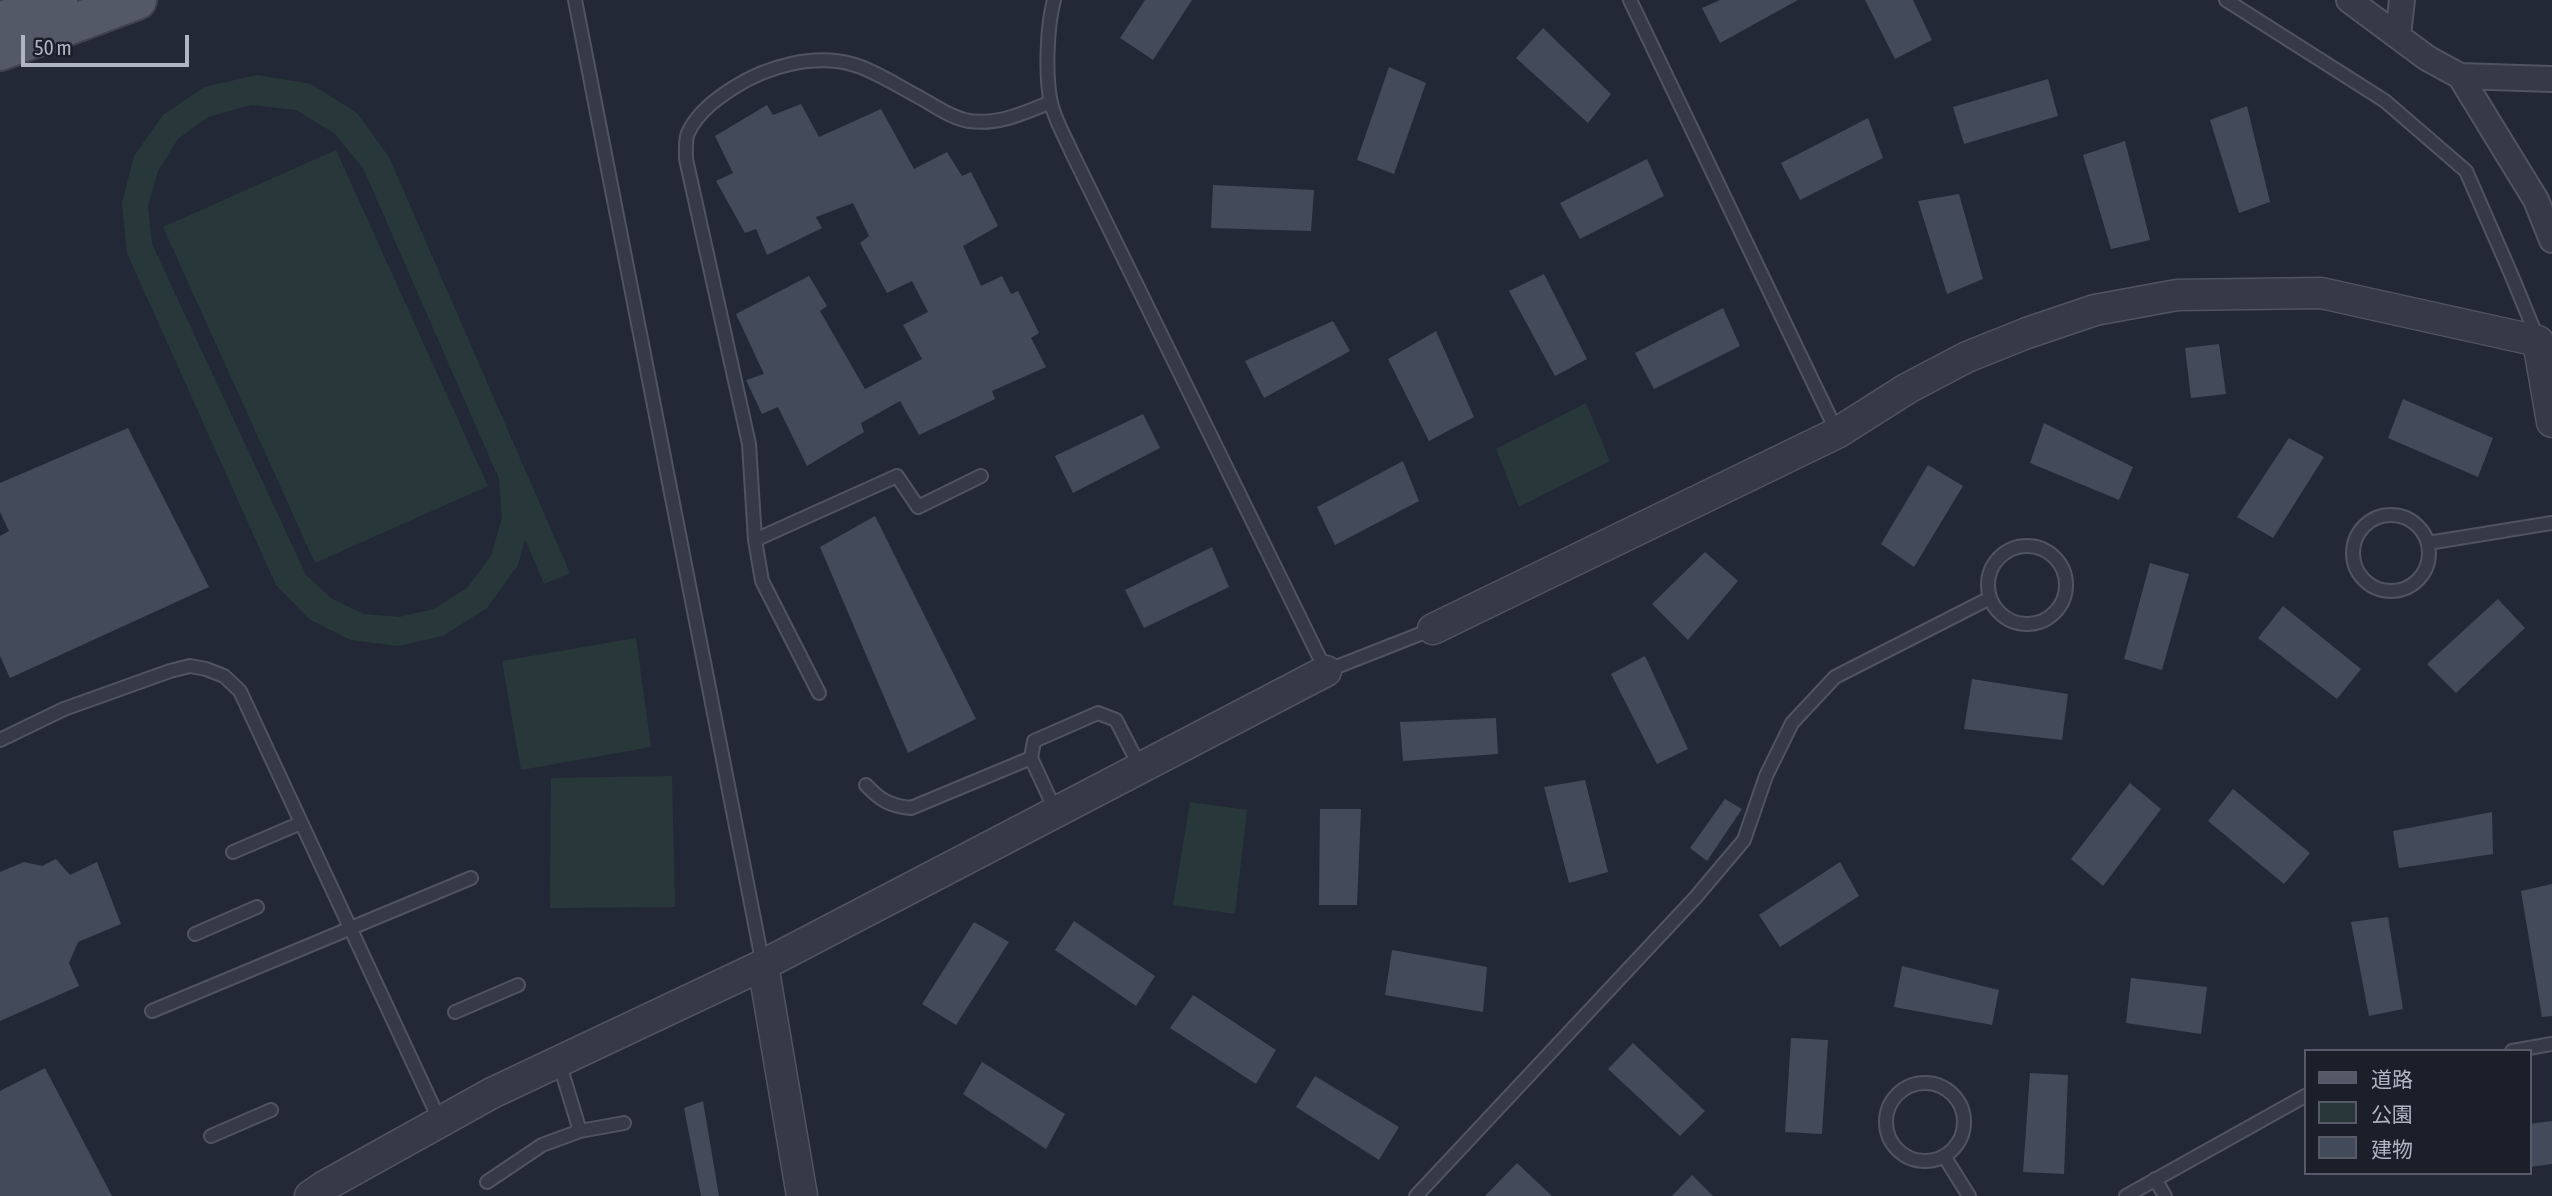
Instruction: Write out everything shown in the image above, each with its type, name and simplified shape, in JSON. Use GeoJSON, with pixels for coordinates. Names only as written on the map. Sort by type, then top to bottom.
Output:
{"type":"FeatureCollection","features":[{"type":"Feature","properties":{"kind":"main road"},"geometry":{"type":"LineString","coordinates":[[0,22],[58,0]]}},
{"type":"Feature","properties":{"kind":"main road"},"geometry":{"type":"LineString","coordinates":[[0,51],[137,0]]}},
{"type":"Feature","properties":{"kind":"street"},"geometry":{"type":"LineString","coordinates":[[2348,0],[2398,34],[2427,58],[2460,76],[2552,79]]}},
{"type":"Feature","properties":{"kind":"street"},"geometry":{"type":"LineString","coordinates":[[2398,34],[2402,0]]}},
{"type":"Feature","properties":{"kind":"street"},"geometry":{"type":"LineString","coordinates":[[2460,76],[2544,200],[2552,240]]}},
{"type":"Feature","properties":{"kind":"street"},"geometry":{"type":"LineString","coordinates":[[1433,629],[1837,433],[1920,382],[1968,357],[2095,310],[2177,295],[2321,293],[2545,343],[2552,422]]}},
{"type":"Feature","properties":{"kind":"street"},"geometry":{"type":"LineString","coordinates":[[310,1196],[323,1186],[492,1093],[763,965],[1326,671]]}},
{"type":"Feature","properties":{"kind":"street"},"geometry":{"type":"LineString","coordinates":[[763,965],[802,1196]]}},
{"type":"Feature","properties":{"kind":"lane"},"geometry":{"type":"LineString","coordinates":[[575,0],[763,965]]}},
{"type":"Feature","properties":{"kind":"lane"},"geometry":{"type":"LineString","coordinates":[[1054,0],[1050,16],[1048,58],[1051,102],[1083,175],[1326,671],[1433,629]]}},
{"type":"Feature","properties":{"kind":"lane"},"geometry":{"type":"LineString","coordinates":[[1630,0],[1837,433]]}},
{"type":"Feature","properties":{"kind":"lane"},"geometry":{"type":"LineString","coordinates":[[2226,0],[2385,101],[2466,171],[2545,343]]}},
{"type":"Feature","properties":{"kind":"lane"},"geometry":{"type":"LineString","coordinates":[[819,693],[762,581],[755,540],[749,444],[686,159],[687,134],[700,115],[717,98],[744,81],[774,68],[825,60],[852,64],[873,72],[966,121],[1010,119],[1051,102]]}},
{"type":"Feature","properties":{"kind":"lane"},"geometry":{"type":"LineString","coordinates":[[755,540],[897,476],[918,507],[981,476]]}},
{"type":"Feature","properties":{"kind":"lane"},"geometry":{"type":"LineString","coordinates":[[2391,514],[2408,518],[2421,529],[2428,543],[2428,562],[2419,579],[2409,587],[2395,591],[2382,590],[2366,582],[2358,571],[2353,555],[2357,536],[2364,526],[2377,517],[2391,514]]}},
{"type":"Feature","properties":{"kind":"lane"},"geometry":{"type":"LineString","coordinates":[[2428,543],[2552,523]]}},
{"type":"Feature","properties":{"kind":"lane"},"geometry":{"type":"LineString","coordinates":[[2029,545],[2047,550],[2059,562],[2066,578],[2066,595],[2062,605],[2051,617],[2035,624],[2018,623],[2001,615],[1990,598],[1987,582],[1991,568],[2001,555],[2015,547],[2029,545]]}},
{"type":"Feature","properties":{"kind":"lane"},"geometry":{"type":"LineString","coordinates":[[1416,1196],[1695,898],[1744,840],[1766,776],[1792,723],[1835,677],[1990,598]]}},
{"type":"Feature","properties":{"kind":"lane"},"geometry":{"type":"LineString","coordinates":[[0,740],[64,709],[190,666],[224,676],[240,691],[440,1122]]}},
{"type":"Feature","properties":{"kind":"lane"},"geometry":{"type":"LineString","coordinates":[[1056,812],[1031,758],[1034,741],[1098,713],[1116,720],[1140,768]]}},
{"type":"Feature","properties":{"kind":"lane"},"geometry":{"type":"LineString","coordinates":[[866,785],[878,798],[891,806],[911,808],[1031,758]]}},
{"type":"Feature","properties":{"kind":"lane"},"geometry":{"type":"LineString","coordinates":[[233,852],[301,823]]}},
{"type":"Feature","properties":{"kind":"lane"},"geometry":{"type":"LineString","coordinates":[[152,1011],[471,878]]}},
{"type":"Feature","properties":{"kind":"lane"},"geometry":{"type":"LineString","coordinates":[[195,934],[257,907]]}},
{"type":"Feature","properties":{"kind":"lane"},"geometry":{"type":"LineString","coordinates":[[455,1012],[518,985]]}},
{"type":"Feature","properties":{"kind":"lane"},"geometry":{"type":"LineString","coordinates":[[2523,1049],[2552,1044]]}},
{"type":"Feature","properties":{"kind":"lane"},"geometry":{"type":"LineString","coordinates":[[559,1061],[580,1131]]}},
{"type":"Feature","properties":{"kind":"lane"},"geometry":{"type":"LineString","coordinates":[[1929,1083],[1945,1088],[1957,1100],[1963,1114],[1962,1134],[1955,1147],[1944,1156],[1923,1161],[1910,1158],[1895,1147],[1888,1135],[1886,1119],[1891,1103],[1900,1091],[1916,1084],[1929,1083]]}},
{"type":"Feature","properties":{"kind":"lane"},"geometry":{"type":"LineString","coordinates":[[2126,1196],[2304,1097]]}},
{"type":"Feature","properties":{"kind":"lane"},"geometry":{"type":"LineString","coordinates":[[211,1136],[271,1110]]}},
{"type":"Feature","properties":{"kind":"lane"},"geometry":{"type":"LineString","coordinates":[[486,1182],[542,1145],[580,1131],[624,1123]]}},
{"type":"Feature","properties":{"kind":"lane"},"geometry":{"type":"LineString","coordinates":[[1944,1156],[1969,1196]]}},
{"type":"Feature","properties":{"kind":"lane"},"geometry":{"type":"LineString","coordinates":[[2155,1179],[2165,1196]]}},
{"type":"Feature","properties":{"kind":"green space"},"geometry":{"type":"Polygon","coordinates":[[[257,75],[311,84],[357,113],[389,157],[570,573],[544,584],[525,539],[518,565],[487,608],[443,636],[398,646],[351,640],[309,619],[276,585],[127,253],[122,203],[134,156],[163,115],[204,87],[257,75]],[[251,105],[208,117],[178,139],[158,171],[148,206],[152,244],[306,575],[332,599],[364,614],[399,617],[434,609],[467,588],[491,556],[502,518],[499,479],[363,168],[334,133],[296,110],[251,105]]]}},
{"type":"Feature","properties":{"kind":"green space"},"geometry":{"type":"Polygon","coordinates":[[[336,150],[488,486],[315,563],[163,227],[336,150]]]}},
{"type":"Feature","properties":{"kind":"green space"},"geometry":{"type":"Polygon","coordinates":[[[1586,403],[1610,461],[1519,507],[1496,449],[1586,403]]]}},
{"type":"Feature","properties":{"kind":"green space"},"geometry":{"type":"Polygon","coordinates":[[[636,638],[651,747],[521,770],[502,661],[636,638]]]}},
{"type":"Feature","properties":{"kind":"green space"},"geometry":{"type":"Polygon","coordinates":[[[672,776],[675,907],[550,908],[551,778],[672,776]]]}},
{"type":"Feature","properties":{"kind":"green space"},"geometry":{"type":"Polygon","coordinates":[[[1190,802],[1247,810],[1235,914],[1173,905],[1190,802]]]}},
{"type":"Feature","properties":{"kind":"building"},"geometry":{"type":"Polygon","coordinates":[[[1145,0],[1192,0],[1153,60],[1120,38],[1145,0]]]}},
{"type":"Feature","properties":{"kind":"building"},"geometry":{"type":"Polygon","coordinates":[[[1720,0],[1798,0],[1720,43],[1702,8],[1720,0]]]}},
{"type":"Feature","properties":{"kind":"building"},"geometry":{"type":"Polygon","coordinates":[[[1865,0],[1913,0],[1932,40],[1895,59],[1865,0]]]}},
{"type":"Feature","properties":{"kind":"building"},"geometry":{"type":"Polygon","coordinates":[[[1543,28],[1611,94],[1588,123],[1516,58],[1543,28]]]}},
{"type":"Feature","properties":{"kind":"building"},"geometry":{"type":"Polygon","coordinates":[[[1389,67],[1426,83],[1394,174],[1357,160],[1389,67]]]}},
{"type":"Feature","properties":{"kind":"building"},"geometry":{"type":"Polygon","coordinates":[[[2048,79],[2058,116],[1964,144],[1953,107],[2048,79]]]}},
{"type":"Feature","properties":{"kind":"building"},"geometry":{"type":"Polygon","coordinates":[[[801,104],[819,137],[881,109],[914,169],[947,152],[962,176],[971,172],[998,226],[963,246],[981,286],[1002,276],[1011,294],[1018,291],[1039,333],[1031,338],[1046,367],[992,391],[995,399],[919,435],[900,401],[861,423],[864,432],[807,466],[778,407],[762,414],[746,380],[764,374],[736,314],[809,276],[827,306],[820,311],[865,389],[922,359],[903,325],[928,312],[912,281],[887,293],[860,243],[869,236],[853,203],[816,217],[822,228],[767,255],[756,229],[745,233],[716,181],[733,173],[715,136],[767,105],[773,115],[801,104]]]}},
{"type":"Feature","properties":{"kind":"building"},"geometry":{"type":"Polygon","coordinates":[[[2247,106],[2270,202],[2239,213],[2210,120],[2247,106]]]}},
{"type":"Feature","properties":{"kind":"building"},"geometry":{"type":"Polygon","coordinates":[[[1868,118],[1883,158],[1800,200],[1781,163],[1868,118]]]}},
{"type":"Feature","properties":{"kind":"building"},"geometry":{"type":"Polygon","coordinates":[[[2125,141],[2150,240],[2111,249],[2083,155],[2125,141]]]}},
{"type":"Feature","properties":{"kind":"building"},"geometry":{"type":"Polygon","coordinates":[[[1647,159],[1664,196],[1580,239],[1560,203],[1647,159]]]}},
{"type":"Feature","properties":{"kind":"building"},"geometry":{"type":"Polygon","coordinates":[[[1213,185],[1314,190],[1311,231],[1211,228],[1213,185]]]}},
{"type":"Feature","properties":{"kind":"building"},"geometry":{"type":"Polygon","coordinates":[[[1959,194],[1983,279],[1947,294],[1918,201],[1959,194]]]}},
{"type":"Feature","properties":{"kind":"building"},"geometry":{"type":"Polygon","coordinates":[[[1544,274],[1587,359],[1555,376],[1509,291],[1544,274]]]}},
{"type":"Feature","properties":{"kind":"building"},"geometry":{"type":"Polygon","coordinates":[[[1723,308],[1740,346],[1654,389],[1635,353],[1723,308]]]}},
{"type":"Feature","properties":{"kind":"building"},"geometry":{"type":"Polygon","coordinates":[[[1333,321],[1350,351],[1264,398],[1245,361],[1333,321]]]}},
{"type":"Feature","properties":{"kind":"building"},"geometry":{"type":"Polygon","coordinates":[[[1436,331],[1474,417],[1429,441],[1388,359],[1436,331]]]}},
{"type":"Feature","properties":{"kind":"building"},"geometry":{"type":"Polygon","coordinates":[[[2219,344],[2226,394],[2191,398],[2185,348],[2219,344]]]}},
{"type":"Feature","properties":{"kind":"building"},"geometry":{"type":"Polygon","coordinates":[[[2403,399],[2493,438],[2478,477],[2388,438],[2403,399]]]}},
{"type":"Feature","properties":{"kind":"building"},"geometry":{"type":"Polygon","coordinates":[[[1143,414],[1160,448],[1073,493],[1055,456],[1143,414]]]}},
{"type":"Feature","properties":{"kind":"building"},"geometry":{"type":"Polygon","coordinates":[[[2044,423],[2133,467],[2119,500],[2030,463],[2044,423]]]}},
{"type":"Feature","properties":{"kind":"building"},"geometry":{"type":"Polygon","coordinates":[[[128,428],[209,587],[10,678],[0,656],[0,536],[9,531],[0,512],[0,483],[128,428]]]}},
{"type":"Feature","properties":{"kind":"building"},"geometry":{"type":"Polygon","coordinates":[[[2289,438],[2324,457],[2273,538],[2237,517],[2289,438]]]}},
{"type":"Feature","properties":{"kind":"building"},"geometry":{"type":"Polygon","coordinates":[[[1403,461],[1419,501],[1335,545],[1317,507],[1403,461]]]}},
{"type":"Feature","properties":{"kind":"building"},"geometry":{"type":"Polygon","coordinates":[[[1928,465],[1963,486],[1914,567],[1881,544],[1928,465]]]}},
{"type":"Feature","properties":{"kind":"building"},"geometry":{"type":"Polygon","coordinates":[[[875,516],[976,719],[908,753],[820,547],[875,516]]]}},
{"type":"Feature","properties":{"kind":"building"},"geometry":{"type":"Polygon","coordinates":[[[1212,547],[1229,587],[1144,628],[1125,590],[1212,547]]]}},
{"type":"Feature","properties":{"kind":"building"},"geometry":{"type":"Polygon","coordinates":[[[1705,552],[1738,581],[1688,640],[1652,604],[1705,552]]]}},
{"type":"Feature","properties":{"kind":"building"},"geometry":{"type":"Polygon","coordinates":[[[2150,563],[2189,574],[2162,670],[2124,659],[2150,563]]]}},
{"type":"Feature","properties":{"kind":"building"},"geometry":{"type":"Polygon","coordinates":[[[2498,599],[2525,628],[2456,693],[2427,664],[2498,599]]]}},
{"type":"Feature","properties":{"kind":"building"},"geometry":{"type":"Polygon","coordinates":[[[2283,606],[2361,669],[2337,699],[2258,638],[2283,606]]]}},
{"type":"Feature","properties":{"kind":"building"},"geometry":{"type":"Polygon","coordinates":[[[1645,656],[1688,749],[1657,764],[1611,674],[1645,656]]]}},
{"type":"Feature","properties":{"kind":"building"},"geometry":{"type":"Polygon","coordinates":[[[1972,679],[2068,694],[2062,740],[1964,729],[1972,679]]]}},
{"type":"Feature","properties":{"kind":"building"},"geometry":{"type":"Polygon","coordinates":[[[1496,718],[1498,754],[1403,761],[1400,722],[1496,718]]]}},
{"type":"Feature","properties":{"kind":"building"},"geometry":{"type":"Polygon","coordinates":[[[1585,780],[1608,872],[1569,883],[1544,787],[1585,780]]]}},
{"type":"Feature","properties":{"kind":"building"},"geometry":{"type":"Polygon","coordinates":[[[2130,783],[2161,809],[2103,886],[2071,859],[2130,783]]]}},
{"type":"Feature","properties":{"kind":"building"},"geometry":{"type":"Polygon","coordinates":[[[2233,789],[2310,853],[2284,884],[2208,821],[2233,789]]]}},
{"type":"Feature","properties":{"kind":"building"},"geometry":{"type":"Polygon","coordinates":[[[1725,799],[1742,809],[1707,861],[1690,848],[1725,799]]]}},
{"type":"Feature","properties":{"kind":"building"},"geometry":{"type":"Polygon","coordinates":[[[1320,809],[1361,809],[1357,905],[1319,905],[1320,809]]]}},
{"type":"Feature","properties":{"kind":"building"},"geometry":{"type":"Polygon","coordinates":[[[2492,812],[2493,854],[2399,868],[2393,831],[2492,812]]]}},
{"type":"Feature","properties":{"kind":"building"},"geometry":{"type":"Polygon","coordinates":[[[56,859],[70,875],[97,862],[121,924],[78,942],[69,963],[79,986],[0,1021],[0,872],[24,862],[42,866],[56,859]]]}},
{"type":"Feature","properties":{"kind":"building"},"geometry":{"type":"Polygon","coordinates":[[[1840,862],[1859,896],[1780,947],[1759,915],[1840,862]]]}},
{"type":"Feature","properties":{"kind":"building"},"geometry":{"type":"Polygon","coordinates":[[[2552,884],[2552,1016],[2542,1017],[2521,891],[2552,884]]]}},
{"type":"Feature","properties":{"kind":"building"},"geometry":{"type":"Polygon","coordinates":[[[2388,917],[2403,1009],[2369,1016],[2351,922],[2388,917]]]}},
{"type":"Feature","properties":{"kind":"building"},"geometry":{"type":"Polygon","coordinates":[[[1074,921],[1155,976],[1136,1006],[1055,950],[1074,921]]]}},
{"type":"Feature","properties":{"kind":"building"},"geometry":{"type":"Polygon","coordinates":[[[974,922],[1009,942],[956,1025],[922,1004],[974,922]]]}},
{"type":"Feature","properties":{"kind":"building"},"geometry":{"type":"Polygon","coordinates":[[[1392,950],[1487,967],[1483,1012],[1385,995],[1392,950]]]}},
{"type":"Feature","properties":{"kind":"building"},"geometry":{"type":"Polygon","coordinates":[[[1902,966],[1999,990],[1992,1025],[1894,1007],[1902,966]]]}},
{"type":"Feature","properties":{"kind":"building"},"geometry":{"type":"Polygon","coordinates":[[[2131,978],[2207,987],[2201,1034],[2126,1023],[2131,978]]]}},
{"type":"Feature","properties":{"kind":"building"},"geometry":{"type":"Polygon","coordinates":[[[1193,995],[1276,1050],[1256,1084],[1170,1028],[1193,995]]]}},
{"type":"Feature","properties":{"kind":"building"},"geometry":{"type":"Polygon","coordinates":[[[1791,1038],[1828,1040],[1822,1134],[1785,1132],[1791,1038]]]}},
{"type":"Feature","properties":{"kind":"building"},"geometry":{"type":"Polygon","coordinates":[[[1633,1043],[1705,1111],[1680,1136],[1608,1069],[1633,1043]]]}},
{"type":"Feature","properties":{"kind":"building"},"geometry":{"type":"Polygon","coordinates":[[[982,1062],[1065,1114],[1046,1149],[963,1094],[982,1062]]]}},
{"type":"Feature","properties":{"kind":"building"},"geometry":{"type":"Polygon","coordinates":[[[45,1068],[112,1196],[0,1196],[0,1091],[45,1068]]]}},
{"type":"Feature","properties":{"kind":"building"},"geometry":{"type":"Polygon","coordinates":[[[2030,1073],[2068,1075],[2064,1174],[2023,1172],[2030,1073]]]}},
{"type":"Feature","properties":{"kind":"building"},"geometry":{"type":"Polygon","coordinates":[[[1315,1076],[1399,1127],[1379,1160],[1296,1107],[1315,1076]]]}},
{"type":"Feature","properties":{"kind":"building"},"geometry":{"type":"Polygon","coordinates":[[[703,1101],[719,1196],[701,1196],[684,1108],[703,1101]]]}},
{"type":"Feature","properties":{"kind":"building"},"geometry":{"type":"Polygon","coordinates":[[[2552,1121],[2552,1164],[2531,1167],[2531,1124],[2552,1121]]]}},
{"type":"Feature","properties":{"kind":"building"},"geometry":{"type":"Polygon","coordinates":[[[1517,1163],[1552,1196],[1485,1196],[1517,1163]]]}},
{"type":"Feature","properties":{"kind":"building"},"geometry":{"type":"Polygon","coordinates":[[[1692,1175],[1713,1196],[1672,1196],[1692,1175]]]}}]}
